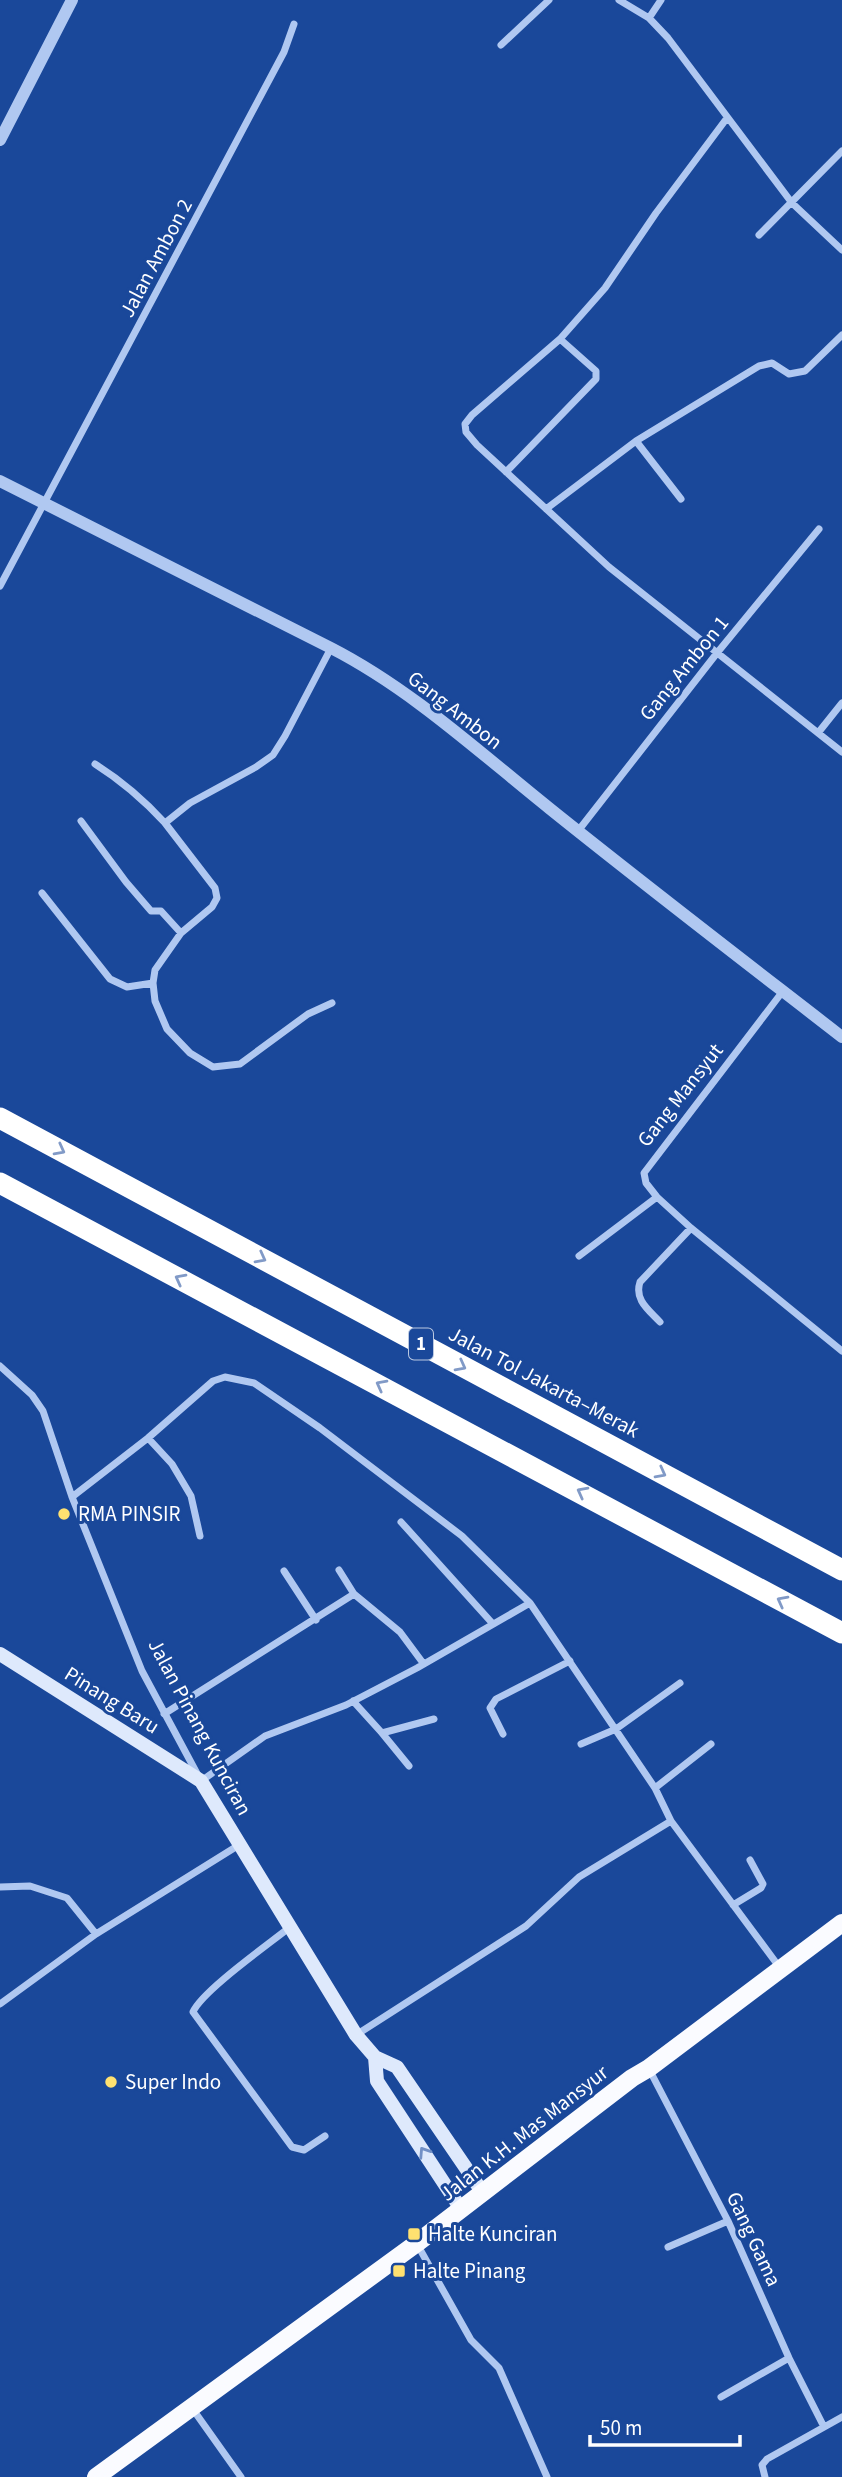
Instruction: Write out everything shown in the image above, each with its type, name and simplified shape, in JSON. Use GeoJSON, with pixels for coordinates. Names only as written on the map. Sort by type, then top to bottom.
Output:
{"type":"FeatureCollection","features":[{"type":"Feature","properties":{"kind":"highway","name":"Jalan Tol Jakarta–Merak"},"geometry":{"type":"LineString","coordinates":[[0,1118],[842,1570]]}},
{"type":"Feature","properties":{"kind":"highway"},"geometry":{"type":"LineString","coordinates":[[0,1183],[842,1633]]}},
{"type":"Feature","properties":{"kind":"main road","name":"Pinang Baru"},"geometry":{"type":"LineString","coordinates":[[0,1654],[201,1781]]}},
{"type":"Feature","properties":{"kind":"main road","name":"Jalan Pinang Kunciran"},"geometry":{"type":"LineString","coordinates":[[201,1781],[356,2035],[375,2057],[397,2067],[483,2193]]}},
{"type":"Feature","properties":{"kind":"main road","name":"Jalan K.H. Mas Mansyur"},"geometry":{"type":"LineString","coordinates":[[96,2477],[417,2244],[632,2078],[842,1923]]}},
{"type":"Feature","properties":{"kind":"main road","name":"Jalan Pinang Kunciran"},"geometry":{"type":"LineString","coordinates":[[375,2057],[377,2081],[461,2209]]}},
{"type":"Feature","properties":{"kind":"street"},"geometry":{"type":"LineString","coordinates":[[0,140],[72,0]]}},
{"type":"Feature","properties":{"kind":"street"},"geometry":{"type":"LineString","coordinates":[[500,46],[549,0]]}},
{"type":"Feature","properties":{"kind":"street"},"geometry":{"type":"LineString","coordinates":[[619,0],[649,18],[668,38],[792,203],[842,250]]}},
{"type":"Feature","properties":{"kind":"street"},"geometry":{"type":"LineString","coordinates":[[649,18],[661,0]]}},
{"type":"Feature","properties":{"kind":"street","name":"Jalan Ambon 2"},"geometry":{"type":"LineString","coordinates":[[0,586],[284,52],[294,24]]}},
{"type":"Feature","properties":{"kind":"street"},"geometry":{"type":"LineString","coordinates":[[727,118],[656,213],[605,288],[560,339],[472,415],[465,424],[466,432],[609,567],[842,752]]}},
{"type":"Feature","properties":{"kind":"street"},"geometry":{"type":"LineString","coordinates":[[759,235],[842,151]]}},
{"type":"Feature","properties":{"kind":"street"},"geometry":{"type":"LineString","coordinates":[[546,509],[636,441],[759,366],[772,363],[789,374],[805,371],[842,335]]}},
{"type":"Feature","properties":{"kind":"street"},"geometry":{"type":"LineString","coordinates":[[506,472],[596,379],[596,371],[560,339]]}},
{"type":"Feature","properties":{"kind":"street"},"geometry":{"type":"LineString","coordinates":[[636,441],[681,499]]}},
{"type":"Feature","properties":{"kind":"street","name":"Gang Ambon"},"geometry":{"type":"LineString","coordinates":[[0,481],[331,648],[397,688],[842,1037]]}},
{"type":"Feature","properties":{"kind":"street","name":"Gang Ambon 1"},"geometry":{"type":"LineString","coordinates":[[578,831],[819,529]]}},
{"type":"Feature","properties":{"kind":"street"},"geometry":{"type":"LineString","coordinates":[[165,823],[190,803],[256,767],[272,755],[285,736],[331,648]]}},
{"type":"Feature","properties":{"kind":"street"},"geometry":{"type":"LineString","coordinates":[[818,733],[842,702]]}},
{"type":"Feature","properties":{"kind":"street"},"geometry":{"type":"LineString","coordinates":[[95,764],[143,799],[215,888],[217,898],[212,907],[181,933],[155,970],[153,983],[155,1002],[167,1029],[190,1053],[213,1067],[240,1064],[308,1014],[332,1003]]}},
{"type":"Feature","properties":{"kind":"street"},"geometry":{"type":"LineString","coordinates":[[81,821],[151,911],[161,911],[181,933]]}},
{"type":"Feature","properties":{"kind":"street"},"geometry":{"type":"LineString","coordinates":[[42,893],[110,979],[127,987],[153,983]]}},
{"type":"Feature","properties":{"kind":"street","name":"Gang Mansyut"},"geometry":{"type":"LineString","coordinates":[[657,1197],[646,1183],[644,1173],[649,1163],[783,991]]}},
{"type":"Feature","properties":{"kind":"street"},"geometry":{"type":"LineString","coordinates":[[579,1256],[657,1197],[842,1351]]}},
{"type":"Feature","properties":{"kind":"street"},"geometry":{"type":"LineString","coordinates":[[660,1322],[639,1299],[637,1291],[640,1282],[691,1227]]}},
{"type":"Feature","properties":{"kind":"street","name":"Jalan Pinang Kunciran"},"geometry":{"type":"LineString","coordinates":[[0,1366],[32,1395],[43,1411],[72,1497],[142,1671],[201,1781]]}},
{"type":"Feature","properties":{"kind":"street"},"geometry":{"type":"LineString","coordinates":[[72,1497],[148,1438],[213,1381],[225,1377],[254,1383],[320,1428],[462,1536],[530,1603],[655,1788],[671,1821],[781,1968]]}},
{"type":"Feature","properties":{"kind":"street"},"geometry":{"type":"LineString","coordinates":[[148,1438],[172,1464],[191,1496],[200,1535]]}},
{"type":"Feature","properties":{"kind":"street"},"geometry":{"type":"LineString","coordinates":[[401,1522],[493,1624]]}},
{"type":"Feature","properties":{"kind":"street"},"geometry":{"type":"LineString","coordinates":[[339,1570],[354,1594],[400,1632],[423,1663]]}},
{"type":"Feature","properties":{"kind":"street"},"geometry":{"type":"LineString","coordinates":[[284,1571],[316,1620]]}},
{"type":"Feature","properties":{"kind":"street"},"geometry":{"type":"LineString","coordinates":[[164,1714],[354,1594]]}},
{"type":"Feature","properties":{"kind":"street"},"geometry":{"type":"LineString","coordinates":[[201,1781],[265,1736],[353,1701],[530,1603]]}},
{"type":"Feature","properties":{"kind":"street"},"geometry":{"type":"LineString","coordinates":[[503,1734],[491,1708],[496,1699],[570,1661]]}},
{"type":"Feature","properties":{"kind":"street"},"geometry":{"type":"LineString","coordinates":[[581,1744],[616,1729],[680,1683]]}},
{"type":"Feature","properties":{"kind":"street"},"geometry":{"type":"LineString","coordinates":[[353,1701],[409,1766]]}},
{"type":"Feature","properties":{"kind":"street"},"geometry":{"type":"LineString","coordinates":[[382,1733],[434,1719]]}},
{"type":"Feature","properties":{"kind":"street"},"geometry":{"type":"LineString","coordinates":[[655,1788],[711,1744]]}},
{"type":"Feature","properties":{"kind":"street"},"geometry":{"type":"LineString","coordinates":[[356,2035],[526,1926],[579,1877],[671,1821]]}},
{"type":"Feature","properties":{"kind":"street"},"geometry":{"type":"LineString","coordinates":[[0,2004],[96,1934],[239,1845]]}},
{"type":"Feature","properties":{"kind":"street"},"geometry":{"type":"LineString","coordinates":[[733,1905],[761,1888],[763,1884],[750,1860]]}},
{"type":"Feature","properties":{"kind":"street"},"geometry":{"type":"LineString","coordinates":[[0,1887],[30,1886],[67,1898],[96,1934]]}},
{"type":"Feature","properties":{"kind":"street"},"geometry":{"type":"LineString","coordinates":[[290,1927],[212,1989],[193,2012],[292,2147],[304,2150],[325,2136]]}},
{"type":"Feature","properties":{"kind":"street","name":"Gang Gama"},"geometry":{"type":"LineString","coordinates":[[649,2068],[728,2221],[789,2358],[824,2427]]}},
{"type":"Feature","properties":{"kind":"street"},"geometry":{"type":"LineString","coordinates":[[668,2248],[728,2221]]}},
{"type":"Feature","properties":{"kind":"street"},"geometry":{"type":"LineString","coordinates":[[417,2244],[471,2340],[499,2368],[547,2477]]}},
{"type":"Feature","properties":{"kind":"street"},"geometry":{"type":"LineString","coordinates":[[721,2397],[789,2358]]}},
{"type":"Feature","properties":{"kind":"street"},"geometry":{"type":"LineString","coordinates":[[192,2407],[241,2477]]}},
{"type":"Feature","properties":{"kind":"street"},"geometry":{"type":"LineString","coordinates":[[764,2475],[762,2465],[767,2459],[841,2420]]}},
{"type":"Feature","properties":{"kind":"place","name":"RMA PINSIR"},"geometry":{"type":"Point","coordinates":[64,1514]}},
{"type":"Feature","properties":{"kind":"place","name":"Super Indo"},"geometry":{"type":"Point","coordinates":[111,2082]}},
{"type":"Feature","properties":{"kind":"place","name":"Halte Kunciran"},"geometry":{"type":"Point","coordinates":[414,2234]}},
{"type":"Feature","properties":{"kind":"place","name":"Halte Pinang"},"geometry":{"type":"Point","coordinates":[399,2271]}}]}
